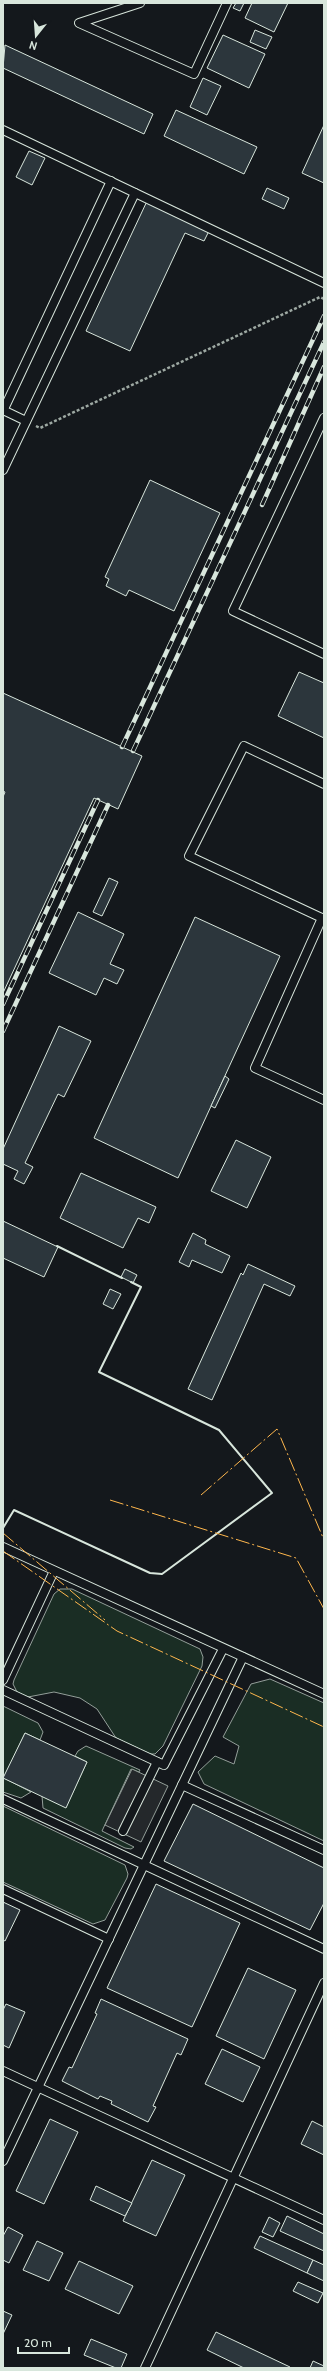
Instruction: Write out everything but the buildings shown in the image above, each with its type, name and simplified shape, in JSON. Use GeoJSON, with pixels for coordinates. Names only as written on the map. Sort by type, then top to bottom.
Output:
{"type":"FeatureCollection","features":[{"type":"Feature","properties":{"kind":"lane"},"geometry":{"type":"LineString","coordinates":[[140,3],[79,23],[194,74],[227,3]]}},
{"type":"Feature","properties":{"kind":"lane"},"geometry":{"type":"LineString","coordinates":[[3,130],[324,283]]}},
{"type":"Feature","properties":{"kind":"lane"},"geometry":{"type":"LineString","coordinates":[[26,421],[3,410],[111,181]]}},
{"type":"Feature","properties":{"kind":"lane"},"geometry":{"type":"LineString","coordinates":[[3,470],[135,193]]}},
{"type":"Feature","properties":{"kind":"lane"},"geometry":{"type":"LineString","coordinates":[[324,418],[233,611],[324,654]]}},
{"type":"Feature","properties":{"kind":"lane"},"geometry":{"type":"LineString","coordinates":[[324,784],[244,746],[189,856],[323,918],[254,1068],[324,1100]]}},
{"type":"Feature","properties":{"kind":"lane"},"geometry":{"type":"LineString","coordinates":[[3,1547],[324,1694]]}},
{"type":"Feature","properties":{"kind":"lane"},"geometry":{"type":"LineString","coordinates":[[3,1680],[54,1571]]}},
{"type":"Feature","properties":{"kind":"lane"},"geometry":{"type":"LineString","coordinates":[[3,1690],[164,1765],[223,1648]]}},
{"type":"Feature","properties":{"kind":"lane"},"geometry":{"type":"LineString","coordinates":[[3,2161],[242,1657]]}},
{"type":"Feature","properties":{"kind":"lane"},"geometry":{"type":"LineString","coordinates":[[123,1831],[157,1762]]}},
{"type":"Feature","properties":{"kind":"lane"},"geometry":{"type":"LineString","coordinates":[[182,1785],[324,1850]]}},
{"type":"Feature","properties":{"kind":"lane"},"geometry":{"type":"LineString","coordinates":[[3,1799],[324,1949]]}},
{"type":"Feature","properties":{"kind":"lane"},"geometry":{"type":"LineString","coordinates":[[3,1889],[108,1939]]}},
{"type":"Feature","properties":{"kind":"lane"},"geometry":{"type":"LineString","coordinates":[[145,2368],[324,1983]]}},
{"type":"Feature","properties":{"kind":"lane"},"geometry":{"type":"LineString","coordinates":[[3,2071],[324,2220]]}},
{"type":"Feature","properties":{"kind":"path"},"geometry":{"type":"LineString","coordinates":[[26,421],[40,428],[320,297],[324,299]]}},
{"type":"Feature","properties":{"kind":"green space"},"geometry":{"type":"Polygon","coordinates":[[[60,1589],[72,1589],[200,1649],[203,1657],[202,1666],[163,1746],[155,1754],[150,1754],[116,1738],[97,1709],[80,1698],[54,1692],[28,1697],[17,1692],[13,1684],[14,1680],[54,1594],[60,1589]]]}},
{"type":"Feature","properties":{"kind":"green space"},"geometry":{"type":"Polygon","coordinates":[[[270,1679],[324,1703],[324,1841],[204,1784],[198,1772],[215,1756],[234,1764],[239,1746],[223,1737],[251,1684],[270,1679]]]}},
{"type":"Feature","properties":{"kind":"green space"},"geometry":{"type":"Polygon","coordinates":[[[3,1706],[38,1723],[43,1732],[40,1740],[25,1733],[4,1778],[31,1792],[21,1798],[3,1792],[3,1706]]]}},
{"type":"Feature","properties":{"kind":"green space"},"geometry":{"type":"Polygon","coordinates":[[[86,1746],[140,1770],[139,1772],[131,1769],[102,1831],[134,1847],[131,1849],[125,1848],[43,1808],[42,1796],[66,1807],[87,1762],[75,1756],[78,1751],[86,1746]]]}},
{"type":"Feature","properties":{"kind":"green space"},"geometry":{"type":"Polygon","coordinates":[[[3,1806],[125,1865],[128,1874],[127,1878],[105,1920],[93,1924],[3,1882],[3,1806]]]}},
{"type":"Feature","properties":{"kind":"shaded area"},"geometry":{"type":"Polygon","coordinates":[[[132,1769],[168,1786],[141,1842],[105,1825],[132,1769]]]}},
{"type":"Feature","properties":{"kind":"railway"},"geometry":{"type":"LineString","coordinates":[[122,747],[324,316]]}},
{"type":"Feature","properties":{"kind":"railway"},"geometry":{"type":"LineString","coordinates":[[133,751],[324,342]]}},
{"type":"Feature","properties":{"kind":"railway"},"geometry":{"type":"LineString","coordinates":[[262,505],[324,367]]}},
{"type":"Feature","properties":{"kind":"railway"},"geometry":{"type":"LineString","coordinates":[[3,1004],[98,800]]}},
{"type":"Feature","properties":{"kind":"railway"},"geometry":{"type":"LineString","coordinates":[[3,1031],[108,805]]}},
{"type":"Feature","properties":{"kind":"wall"},"geometry":{"type":"LineString","coordinates":[[57,1246],[122,1278]]}},
{"type":"Feature","properties":{"kind":"wall"},"geometry":{"type":"LineString","coordinates":[[3,1528],[14,1510],[150,1573],[162,1574],[272,1493],[219,1430],[99,1372],[141,1287],[131,1282]]}},
{"type":"Feature","properties":{"kind":"power"},"geometry":{"type":"LineString","coordinates":[[201,1495],[277,1429],[324,1540]]}},
{"type":"Feature","properties":{"kind":"power"},"geometry":{"type":"LineString","coordinates":[[110,1500],[296,1558],[324,1609]]}},
{"type":"Feature","properties":{"kind":"power"},"geometry":{"type":"LineString","coordinates":[[3,1533],[105,1620]]}},
{"type":"Feature","properties":{"kind":"power"},"geometry":{"type":"LineString","coordinates":[[3,1551],[117,1631],[324,1727]]}}]}
